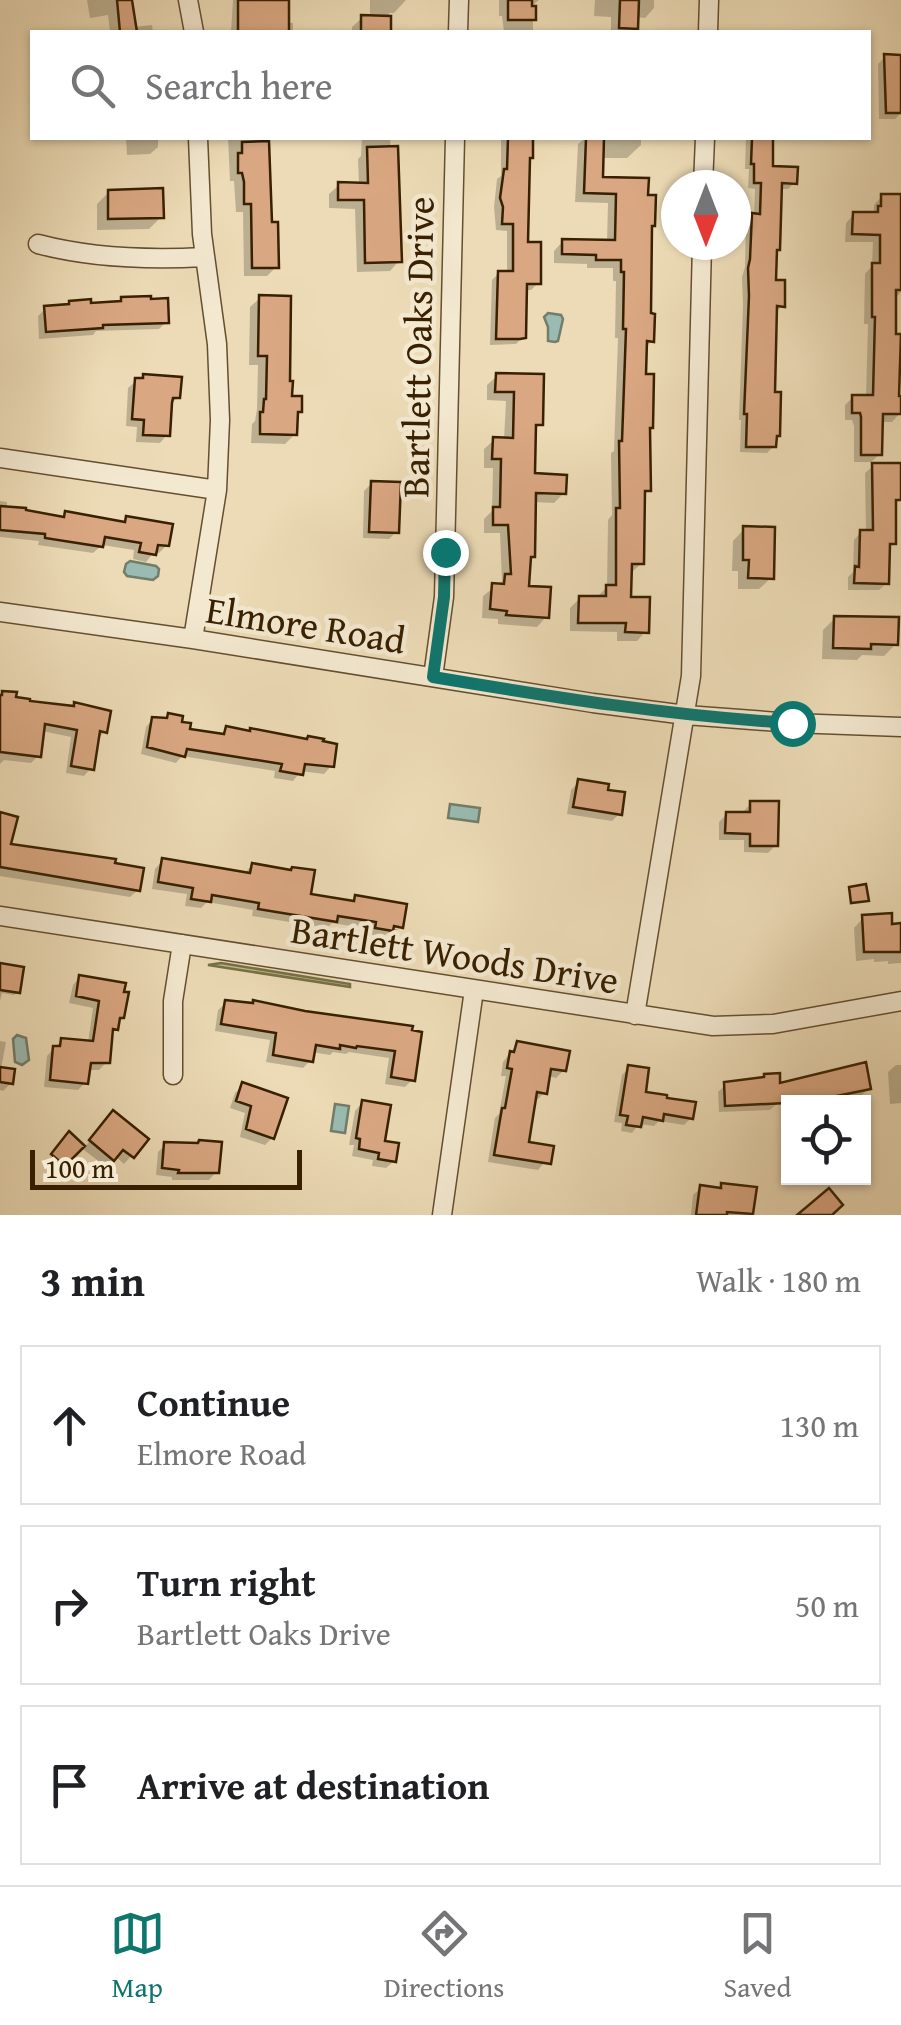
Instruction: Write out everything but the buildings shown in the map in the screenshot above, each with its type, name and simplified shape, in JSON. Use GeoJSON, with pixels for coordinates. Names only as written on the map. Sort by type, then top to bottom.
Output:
{"type":"FeatureCollection","features":[{"type":"Feature","properties":{"kind":"street"},"geometry":{"type":"LineString","coordinates":[[188,0],[194,30]]}},
{"type":"Feature","properties":{"kind":"street"},"geometry":{"type":"LineString","coordinates":[[458,30],[459,0]]}},
{"type":"Feature","properties":{"kind":"street"},"geometry":{"type":"LineString","coordinates":[[708,30],[709,0]]}},
{"type":"Feature","properties":{"kind":"street"},"geometry":{"type":"LineString","coordinates":[[193,640],[217,490],[220,420],[214,324],[204,257],[198,140]]}},
{"type":"Feature","properties":{"kind":"street","name":"Bartlett Oaks Drive"},"geometry":{"type":"LineString","coordinates":[[433,677],[444,597],[456,140]]}},
{"type":"Feature","properties":{"kind":"street"},"geometry":{"type":"LineString","coordinates":[[704,170],[705,140]]}},
{"type":"Feature","properties":{"kind":"street"},"geometry":{"type":"LineString","coordinates":[[38,244],[84,254],[204,257]]}},
{"type":"Feature","properties":{"kind":"street"},"geometry":{"type":"LineString","coordinates":[[636,1015],[692,676],[702,260]]}},
{"type":"Feature","properties":{"kind":"street"},"geometry":{"type":"LineString","coordinates":[[0,458],[217,490]]}},
{"type":"Feature","properties":{"kind":"street","name":"Elmore Road"},"geometry":{"type":"LineString","coordinates":[[0,612],[686,715],[901,727]]}},
{"type":"Feature","properties":{"kind":"street","name":"Bartlett Woods Drive"},"geometry":{"type":"LineString","coordinates":[[0,916],[713,1026],[773,1024],[901,1001]]}},
{"type":"Feature","properties":{"kind":"street"},"geometry":{"type":"LineString","coordinates":[[174,1075],[173,1002],[182,944]]}},
{"type":"Feature","properties":{"kind":"street"},"geometry":{"type":"LineString","coordinates":[[442,1215],[474,990]]}},
{"type":"Feature","properties":{"kind":"green space"},"geometry":{"type":"Polygon","coordinates":[[[221,963],[350,984],[350,987],[208,965],[221,963]]]}},
{"type":"Feature","properties":{"kind":"water"},"geometry":{"type":"Polygon","coordinates":[[[548,313],[563,319],[555,342],[548,341],[544,317],[548,313]]]}},
{"type":"Feature","properties":{"kind":"water"},"geometry":{"type":"Polygon","coordinates":[[[130,561],[156,566],[158,576],[153,580],[127,576],[124,572],[130,561]]]}},
{"type":"Feature","properties":{"kind":"water"},"geometry":{"type":"Polygon","coordinates":[[[450,804],[480,808],[478,822],[448,818],[450,804]]]}},
{"type":"Feature","properties":{"kind":"water"},"geometry":{"type":"Polygon","coordinates":[[[17,1035],[26,1038],[29,1060],[22,1065],[15,1062],[13,1039],[17,1035]]]}},
{"type":"Feature","properties":{"kind":"water"},"geometry":{"type":"Polygon","coordinates":[[[335,1104],[349,1106],[345,1133],[331,1131],[335,1104]]]}},
{"type":"Feature","properties":{"kind":"route"},"geometry":{"type":"LineString","coordinates":[[445,552],[444,597],[433,677],[686,715],[792,723]]}}]}
